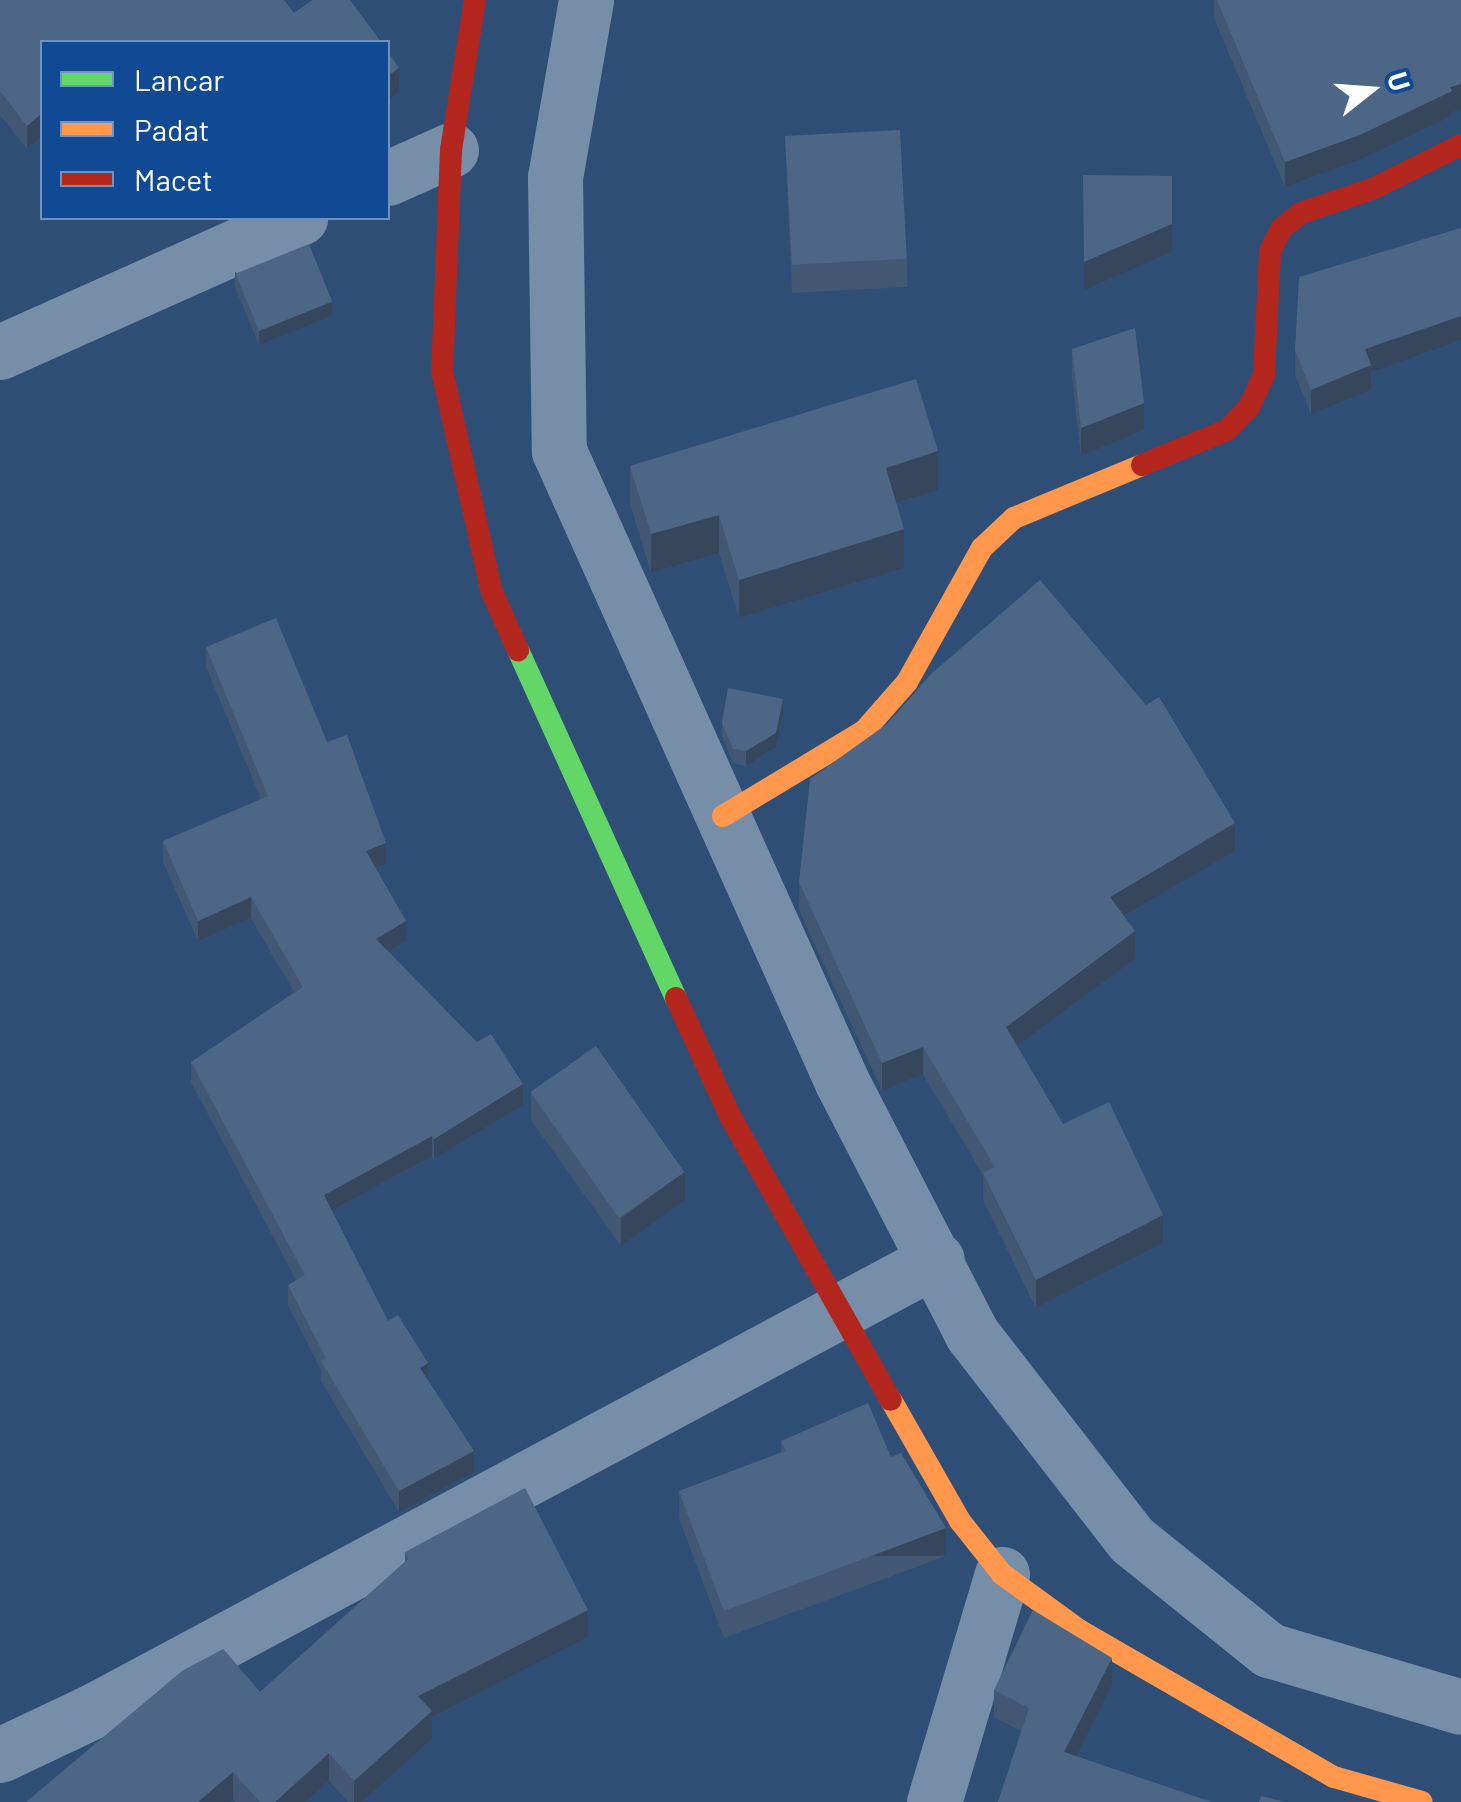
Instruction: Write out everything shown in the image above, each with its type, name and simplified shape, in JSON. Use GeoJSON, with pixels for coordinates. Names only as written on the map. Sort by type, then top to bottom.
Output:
{"type":"FeatureCollection","features":[{"type":"Feature","properties":{"kind":"street"},"geometry":{"type":"LineString","coordinates":[[475,0],[450,150],[442,371],[492,592],[730,1116],[892,1284],[972,1334],[1132,1540],[1269,1650],[1461,1707]]}},
{"type":"Feature","properties":{"kind":"street"},"geometry":{"type":"LineString","coordinates":[[586,0],[555,176],[559,451],[842,1082],[892,1284],[960,1521],[1002,1574],[1079,1630],[1334,1777],[1422,1802]]}},
{"type":"Feature","properties":{"kind":"street"},"geometry":{"type":"LineString","coordinates":[[723,816],[864,731],[907,682],[982,548],[1014,518],[1190,448],[1227,430],[1238,419],[1264,375],[1270,251],[1281,229],[1301,212],[1372,190],[1461,145]]}},
{"type":"Feature","properties":{"kind":"street"},"geometry":{"type":"LineString","coordinates":[[390,177],[450,150]]}},
{"type":"Feature","properties":{"kind":"street"},"geometry":{"type":"LineString","coordinates":[[0,352],[296,220]]}},
{"type":"Feature","properties":{"kind":"street"},"geometry":{"type":"LineString","coordinates":[[0,1754],[93,1711],[892,1284]]}},
{"type":"Feature","properties":{"kind":"street"},"geometry":{"type":"LineString","coordinates":[[934,1802],[1002,1574]]}},
{"type":"Feature","properties":{"kind":"building"},"geometry":{"type":"Polygon","coordinates":[[[0,0],[284,0],[294,13],[312,0],[350,0],[380,40],[40,40],[40,115],[27,126],[0,91],[0,0]]]}},
{"type":"Feature","properties":{"kind":"building"},"geometry":{"type":"Polygon","coordinates":[[[1217,0],[1461,0],[1461,84],[1360,135],[1285,162],[1217,0]]]}},
{"type":"Feature","properties":{"kind":"building"},"geometry":{"type":"Polygon","coordinates":[[[390,55],[399,68],[390,75],[390,55]]]}},
{"type":"Feature","properties":{"kind":"building"},"geometry":{"type":"Polygon","coordinates":[[[900,130],[907,259],[792,265],[785,136],[900,130]]]}},
{"type":"Feature","properties":{"kind":"building"},"geometry":{"type":"Polygon","coordinates":[[[1083,175],[1172,176],[1172,224],[1084,262],[1083,175]]]}},
{"type":"Feature","properties":{"kind":"building"},"geometry":{"type":"Polygon","coordinates":[[[1461,228],[1461,316],[1365,349],[1371,365],[1311,390],[1295,350],[1299,277],[1461,228]]]}},
{"type":"Feature","properties":{"kind":"building"},"geometry":{"type":"Polygon","coordinates":[[[309,244],[332,301],[259,331],[236,274],[309,244]]]}},
{"type":"Feature","properties":{"kind":"building"},"geometry":{"type":"Polygon","coordinates":[[[1135,328],[1144,403],[1081,428],[1072,349],[1135,328]]]}},
{"type":"Feature","properties":{"kind":"building"},"geometry":{"type":"Polygon","coordinates":[[[916,379],[938,451],[886,468],[904,529],[739,580],[719,515],[651,534],[630,466],[916,379]]]}},
{"type":"Feature","properties":{"kind":"building"},"geometry":{"type":"Polygon","coordinates":[[[1040,580],[1146,705],[1159,697],[1235,823],[1110,897],[1135,931],[1006,1027],[1063,1124],[1109,1102],[1163,1215],[1036,1280],[983,1173],[995,1167],[923,1047],[882,1063],[799,882],[810,779],[887,724],[931,674],[1040,580]]]}},
{"type":"Feature","properties":{"kind":"building"},"geometry":{"type":"Polygon","coordinates":[[[276,618],[327,742],[347,735],[386,843],[366,851],[406,921],[376,939],[477,1042],[491,1034],[523,1084],[434,1139],[432,1136],[324,1195],[388,1321],[398,1315],[428,1363],[420,1368],[474,1451],[399,1491],[321,1361],[326,1358],[288,1285],[305,1275],[191,1062],[303,987],[251,897],[198,921],[163,841],[268,796],[206,647],[276,618]]]}},
{"type":"Feature","properties":{"kind":"building"},"geometry":{"type":"Polygon","coordinates":[[[728,688],[783,699],[776,733],[746,751],[733,749],[722,723],[728,688]]]}},
{"type":"Feature","properties":{"kind":"building"},"geometry":{"type":"Polygon","coordinates":[[[596,1046],[684,1172],[619,1218],[530,1092],[596,1046]]]}},
{"type":"Feature","properties":{"kind":"building"},"geometry":{"type":"Polygon","coordinates":[[[868,1403],[891,1457],[901,1453],[946,1528],[724,1611],[679,1491],[786,1451],[781,1441],[868,1403]]]}},
{"type":"Feature","properties":{"kind":"building"},"geometry":{"type":"Polygon","coordinates":[[[525,1488],[588,1610],[418,1696],[432,1711],[354,1781],[329,1753],[275,1802],[260,1802],[233,1772],[198,1802],[26,1802],[182,1671],[223,1649],[260,1692],[408,1559],[405,1552],[525,1488]]]}},
{"type":"Feature","properties":{"kind":"building"},"geometry":{"type":"Polygon","coordinates":[[[1033,1610],[1112,1658],[1064,1752],[1212,1802],[998,1802],[1029,1708],[994,1690],[1033,1610]]]}},
{"type":"Feature","properties":{"kind":"building"},"geometry":{"type":"Polygon","coordinates":[[[1261,1796],[1285,1802],[1259,1802],[1261,1796]]]}},
{"type":"Feature","properties":{"kind":"traffic: fast"},"geometry":{"type":"LineString","coordinates":[[518,650],[676,998]]}},
{"type":"Feature","properties":{"kind":"traffic: slow"},"geometry":{"type":"LineString","coordinates":[[723,816],[864,731],[907,682],[982,548],[1014,518],[1142,465]]}},
{"type":"Feature","properties":{"kind":"traffic: slow"},"geometry":{"type":"LineString","coordinates":[[891,1400],[960,1521],[1002,1574],[1079,1630],[1334,1777],[1422,1802]]}},
{"type":"Feature","properties":{"kind":"traffic: jam"},"geometry":{"type":"LineString","coordinates":[[475,0],[451,150],[442,371],[492,592],[518,650]]}},
{"type":"Feature","properties":{"kind":"traffic: jam"},"geometry":{"type":"LineString","coordinates":[[1142,465],[1227,430],[1249,407],[1264,375],[1270,251],[1281,229],[1301,213],[1372,189],[1461,145]]}},
{"type":"Feature","properties":{"kind":"traffic: jam"},"geometry":{"type":"LineString","coordinates":[[676,998],[730,1116],[891,1400]]}}]}
